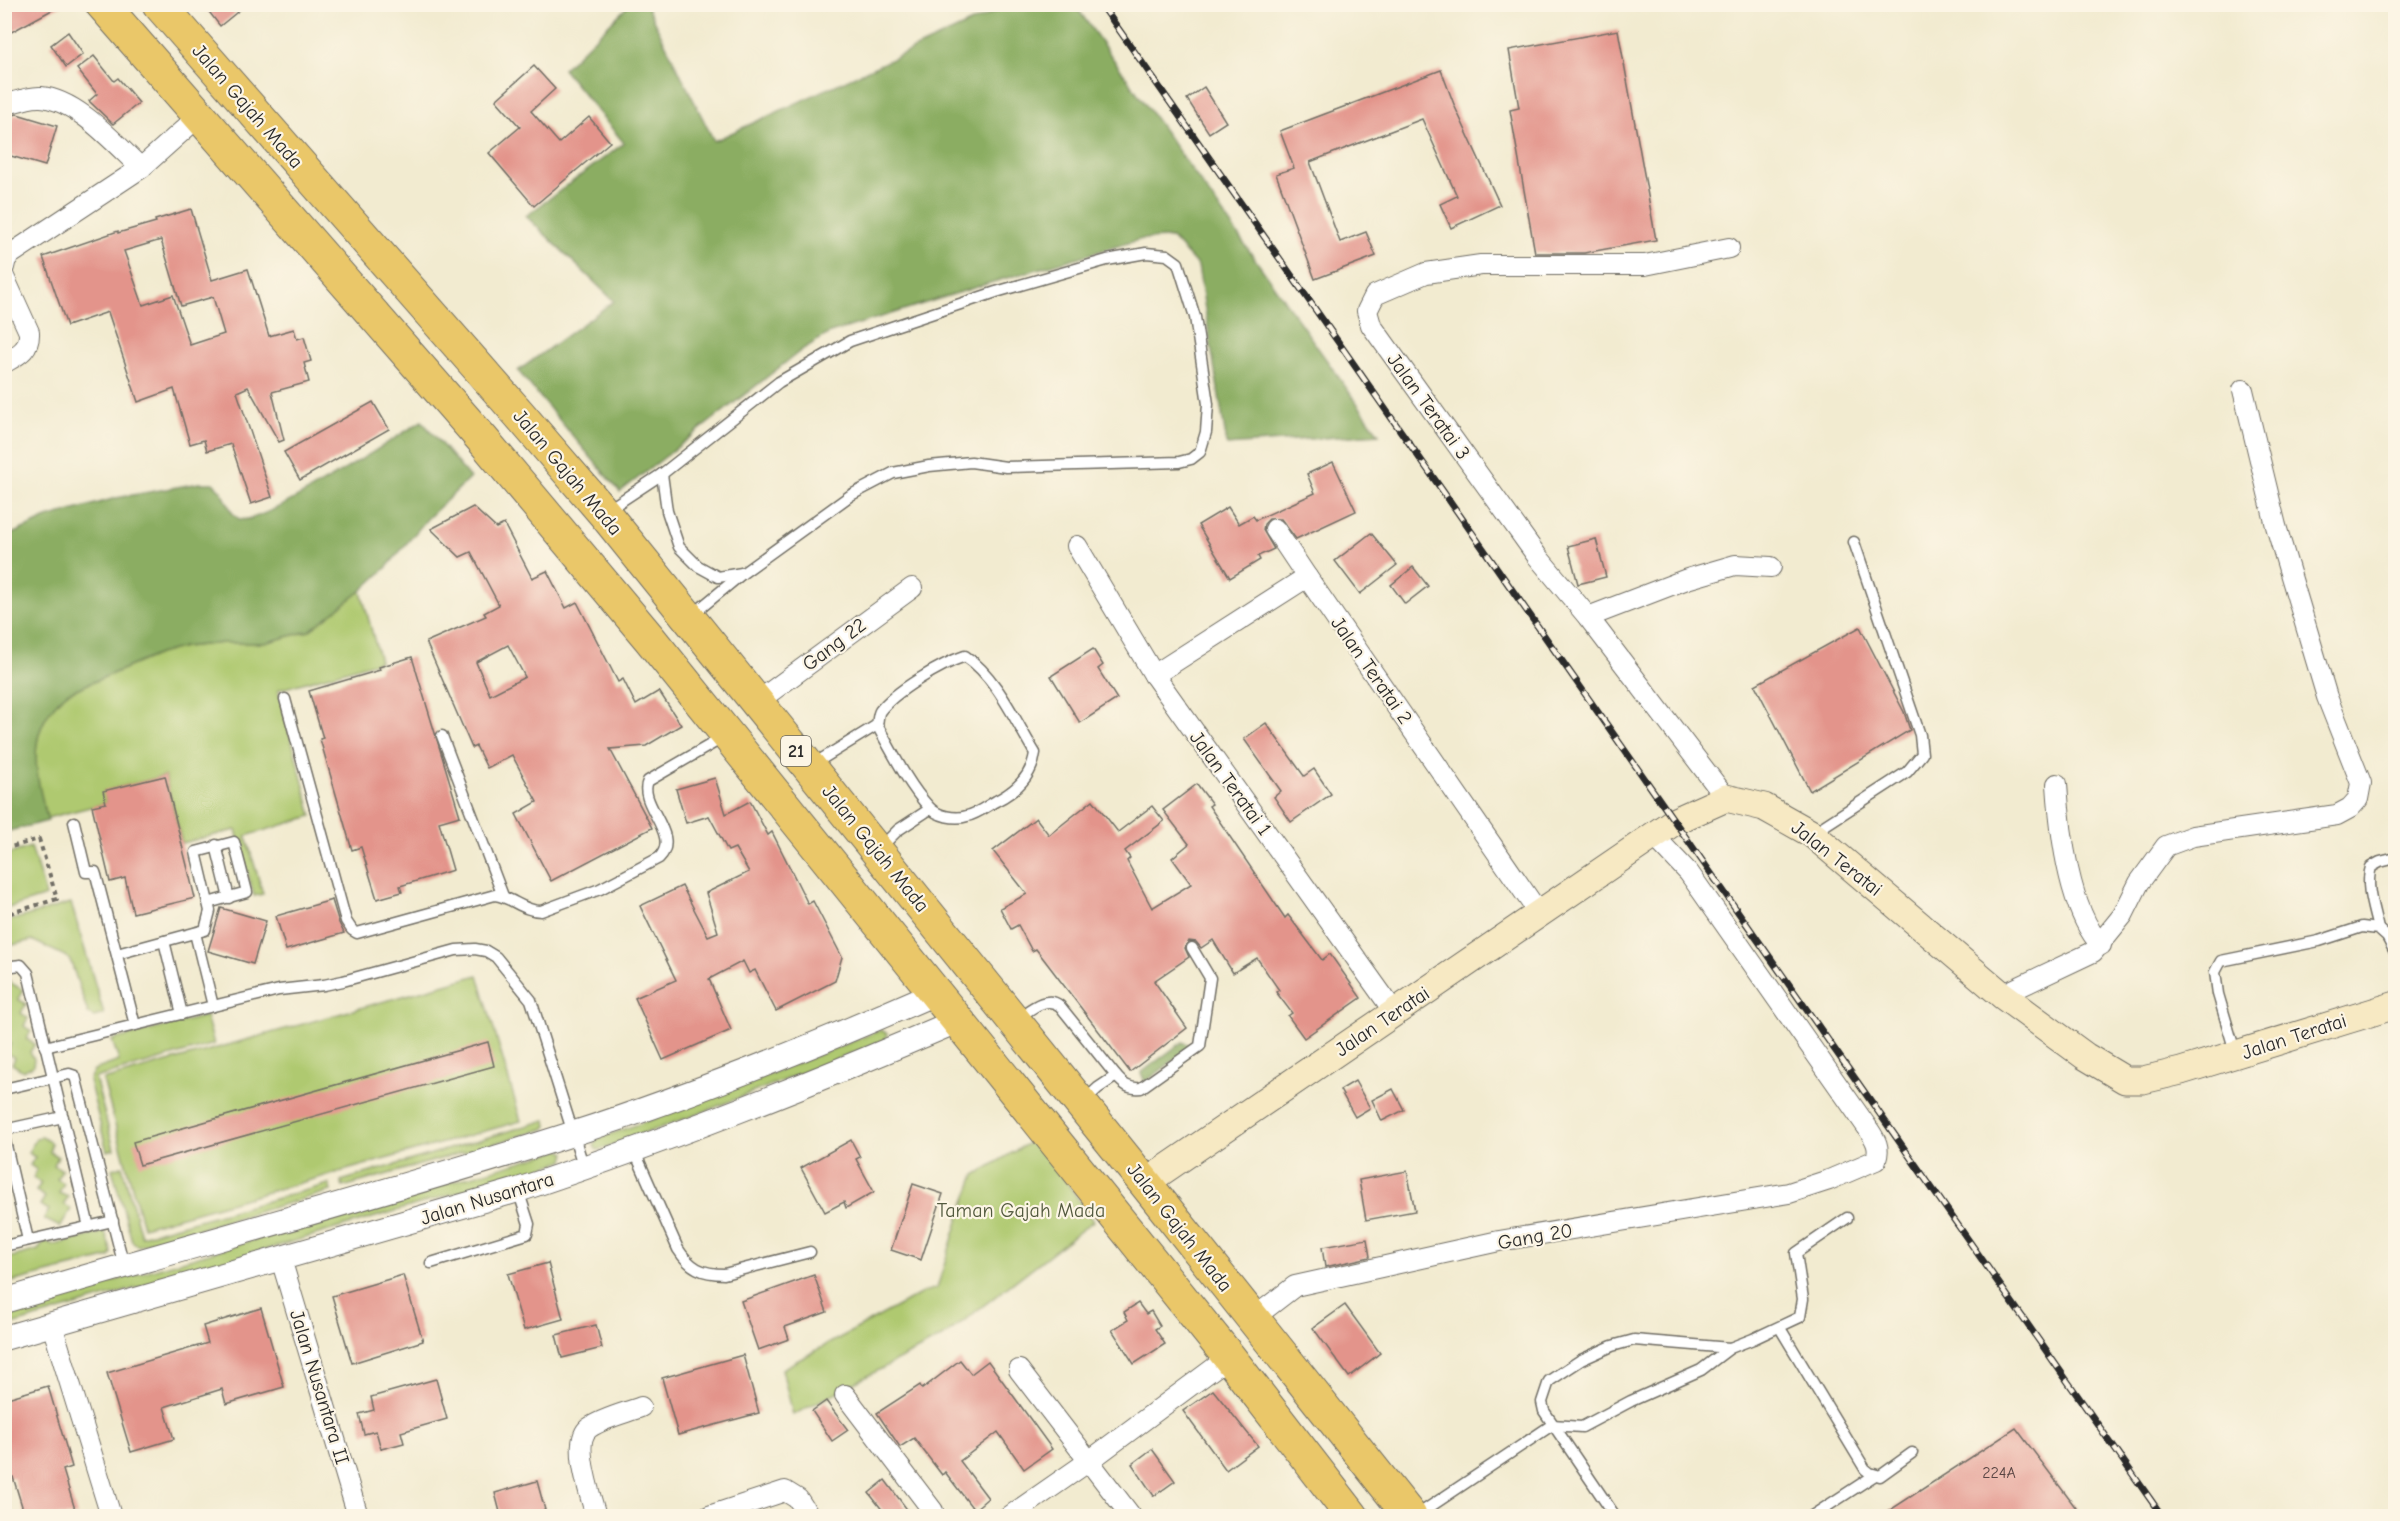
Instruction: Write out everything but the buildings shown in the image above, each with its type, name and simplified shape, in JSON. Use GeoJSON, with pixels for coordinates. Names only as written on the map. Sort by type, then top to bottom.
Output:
{"type":"FeatureCollection","features":[{"type":"Feature","properties":{"kind":"highway","name":"21"},"geometry":{"type":"LineString","coordinates":[[102,4],[483,440],[727,735],[1229,1358],[1352,1516]]}},
{"type":"Feature","properties":{"kind":"highway","name":"Jalan Gajah Mada"},"geometry":{"type":"LineString","coordinates":[[159,4],[604,513],[1082,1103],[1410,1516]]}},
{"type":"Feature","properties":{"kind":"highway"},"geometry":{"type":"LineString","coordinates":[[315,248],[347,219]]}},
{"type":"Feature","properties":{"kind":"main road","name":"Jalan Teratai"},"geometry":{"type":"LineString","coordinates":[[1145,1183],[1395,1013],[1538,912],[1675,821],[1725,798],[1764,807],[1812,834],[2002,995],[2085,1056],[2125,1080],[2143,1080],[2236,1055],[2396,1005]]}},
{"type":"Feature","properties":{"kind":"street"},"geometry":{"type":"LineString","coordinates":[[4,105],[41,97],[61,103],[82,114],[141,168]]}},
{"type":"Feature","properties":{"kind":"street"},"geometry":{"type":"LineString","coordinates":[[4,267],[6,259],[11,254],[141,168],[199,116]]}},
{"type":"Feature","properties":{"kind":"street","name":"Jalan Teratai 3"},"geometry":{"type":"LineString","coordinates":[[1725,798],[1588,617],[1537,556],[1371,326],[1367,311],[1375,295],[1426,273],[1481,265],[1645,265],[1729,248]]}},
{"type":"Feature","properties":{"kind":"street"},"geometry":{"type":"LineString","coordinates":[[4,277],[29,333],[29,339],[24,351],[4,363]]}},
{"type":"Feature","properties":{"kind":"street"},"geometry":{"type":"LineString","coordinates":[[2002,995],[2093,952],[2101,945],[2123,915],[2152,864],[2166,846],[2193,836],[2337,815],[2350,808],[2358,799],[2361,783],[2327,697],[2277,526],[2243,390]]}},
{"type":"Feature","properties":{"kind":"street","name":"Jalan Teratai 2"},"geometry":{"type":"LineString","coordinates":[[1275,528],[1307,578],[1538,912]]}},
{"type":"Feature","properties":{"kind":"street","name":"Jalan Teratai 1"},"geometry":{"type":"LineString","coordinates":[[1077,546],[1154,675],[1395,1013]]}},
{"type":"Feature","properties":{"kind":"street"},"geometry":{"type":"LineString","coordinates":[[1588,617],[1687,579],[1716,571],[1736,566],[1771,567]]}},
{"type":"Feature","properties":{"kind":"street"},"geometry":{"type":"LineString","coordinates":[[1154,675],[1307,578]]}},
{"type":"Feature","properties":{"kind":"street","name":"Gang 22"},"geometry":{"type":"LineString","coordinates":[[757,702],[912,588]]}},
{"type":"Feature","properties":{"kind":"street"},"geometry":{"type":"LineString","coordinates":[[2057,784],[2060,829],[2079,908],[2090,933],[2101,945]]}},
{"type":"Feature","properties":{"kind":"street","name":"Gang 20"},"geometry":{"type":"LineString","coordinates":[[1252,1319],[1295,1286],[1499,1241],[1789,1193],[1829,1180],[1876,1160],[1877,1143],[1689,873],[1654,836]]}},
{"type":"Feature","properties":{"kind":"street","name":"Jalan Nusantara"},"geometry":{"type":"LineString","coordinates":[[4,1301],[573,1133],[706,1085],[878,1018],[935,993]]}},
{"type":"Feature","properties":{"kind":"street","name":"Jalan Nusantara"},"geometry":{"type":"LineString","coordinates":[[4,1338],[518,1190],[731,1114],[957,1021]]}},
{"type":"Feature","properties":{"kind":"street","name":"Jalan Nusantara II"},"geometry":{"type":"LineString","coordinates":[[282,1259],[358,1516]]}},
{"type":"Feature","properties":{"kind":"street"},"geometry":{"type":"LineString","coordinates":[[52,1325],[111,1516]]}},
{"type":"Feature","properties":{"kind":"street"},"geometry":{"type":"LineString","coordinates":[[1010,1516],[1229,1358]]}},
{"type":"Feature","properties":{"kind":"street"},"geometry":{"type":"LineString","coordinates":[[1019,1370],[1131,1516]]}},
{"type":"Feature","properties":{"kind":"street"},"geometry":{"type":"LineString","coordinates":[[845,1395],[931,1515]]}},
{"type":"Feature","properties":{"kind":"street"},"geometry":{"type":"LineString","coordinates":[[596,1516],[584,1470],[581,1449],[583,1434],[590,1427],[641,1407]]}},
{"type":"Feature","properties":{"kind":"street"},"geometry":{"type":"LineString","coordinates":[[709,1516],[785,1491],[798,1499],[809,1516]]}},
{"type":"Feature","properties":{"kind":"lane"},"geometry":{"type":"LineString","coordinates":[[604,513],[662,474],[779,382],[850,341],[996,292],[1107,260],[1146,253],[1167,255],[1178,263],[1195,317],[1208,404],[1206,432],[1200,452],[1191,459],[1179,462],[1006,467],[971,462],[893,472],[851,495],[743,573],[690,618]]}},
{"type":"Feature","properties":{"kind":"lane"},"geometry":{"type":"LineString","coordinates":[[662,474],[667,511],[679,547],[698,566],[718,577],[743,573]]}},
{"type":"Feature","properties":{"kind":"lane"},"geometry":{"type":"LineString","coordinates":[[1812,834],[1907,772],[1922,754],[1920,735],[1854,542]]}},
{"type":"Feature","properties":{"kind":"lane"},"geometry":{"type":"LineString","coordinates":[[965,656],[978,664],[988,676],[1035,753],[1034,763],[1028,777],[1005,796],[967,816],[948,818],[930,809],[899,764],[877,725],[879,712],[909,685],[948,661],[965,656]]}},
{"type":"Feature","properties":{"kind":"lane"},"geometry":{"type":"LineString","coordinates":[[285,699],[346,921],[352,930],[362,933],[484,898],[503,896],[532,911],[541,911],[600,889],[659,858],[664,853],[667,843],[647,792],[648,781],[727,735]]}},
{"type":"Feature","properties":{"kind":"lane"},"geometry":{"type":"LineString","coordinates":[[809,767],[877,725]]}},
{"type":"Feature","properties":{"kind":"lane"},"geometry":{"type":"LineString","coordinates":[[442,736],[503,896]]}},
{"type":"Feature","properties":{"kind":"lane"},"geometry":{"type":"LineString","coordinates":[[878,850],[898,830],[930,809]]}},
{"type":"Feature","properties":{"kind":"lane"},"geometry":{"type":"LineString","coordinates":[[74,822],[86,872],[94,872],[96,875],[135,1025]]}},
{"type":"Feature","properties":{"kind":"lane"},"geometry":{"type":"LineString","coordinates":[[117,954],[205,930],[210,913],[196,853],[198,850],[216,845],[235,843],[248,891],[245,894],[208,903]]}},
{"type":"Feature","properties":{"kind":"lane"},"geometry":{"type":"LineString","coordinates":[[216,845],[229,898]]}},
{"type":"Feature","properties":{"kind":"lane"},"geometry":{"type":"LineString","coordinates":[[2378,929],[2369,890],[2368,874],[2371,867],[2396,858]]}},
{"type":"Feature","properties":{"kind":"lane"},"geometry":{"type":"LineString","coordinates":[[2236,1055],[2218,994],[2215,972],[2221,961],[2319,941],[2362,927],[2378,929],[2387,937],[2396,954]]}},
{"type":"Feature","properties":{"kind":"lane"},"geometry":{"type":"LineString","coordinates":[[195,933],[213,1006]]}},
{"type":"Feature","properties":{"kind":"lane"},"geometry":{"type":"LineString","coordinates":[[164,941],[182,1014]]}},
{"type":"Feature","properties":{"kind":"lane"},"geometry":{"type":"LineString","coordinates":[[1014,1020],[1043,1001],[1055,1002],[1123,1084],[1131,1088],[1141,1088],[1200,1046],[1210,978],[1192,948]]}},
{"type":"Feature","properties":{"kind":"lane"},"geometry":{"type":"LineString","coordinates":[[45,1047],[292,988],[324,986],[456,950],[486,951],[496,957],[531,1000],[584,1168]]}},
{"type":"Feature","properties":{"kind":"lane"},"geometry":{"type":"LineString","coordinates":[[4,967],[21,965],[28,973],[89,1227]]}},
{"type":"Feature","properties":{"kind":"lane"},"geometry":{"type":"LineString","coordinates":[[4,1089],[69,1074],[76,1078],[124,1266]]}},
{"type":"Feature","properties":{"kind":"lane"},"geometry":{"type":"LineString","coordinates":[[1082,1103],[1116,1076]]}},
{"type":"Feature","properties":{"kind":"lane"},"geometry":{"type":"LineString","coordinates":[[4,1130],[63,1117]]}},
{"type":"Feature","properties":{"kind":"lane"},"geometry":{"type":"LineString","coordinates":[[4,1137],[28,1240]]}},
{"type":"Feature","properties":{"kind":"lane"},"geometry":{"type":"LineString","coordinates":[[634,1150],[678,1249],[687,1262],[699,1271],[724,1274],[810,1252]]}},
{"type":"Feature","properties":{"kind":"lane"},"geometry":{"type":"LineString","coordinates":[[430,1263],[527,1234],[529,1224],[518,1190]]}},
{"type":"Feature","properties":{"kind":"lane"},"geometry":{"type":"LineString","coordinates":[[1416,1516],[1552,1425],[1582,1427],[1631,1401],[1701,1370],[1730,1348],[1780,1328],[1800,1317],[1803,1299],[1796,1253],[1847,1218]]}},
{"type":"Feature","properties":{"kind":"lane"},"geometry":{"type":"LineString","coordinates":[[4,1246],[113,1221]]}},
{"type":"Feature","properties":{"kind":"lane"},"geometry":{"type":"LineString","coordinates":[[1780,1328],[1865,1469],[1880,1476],[1912,1453]]}},
{"type":"Feature","properties":{"kind":"lane"},"geometry":{"type":"LineString","coordinates":[[1615,1516],[1544,1411],[1542,1402],[1549,1381],[1581,1360],[1612,1346],[1634,1340],[1730,1348]]}},
{"type":"Feature","properties":{"kind":"lane"},"geometry":{"type":"LineString","coordinates":[[1812,1516],[1875,1475]]}},
{"type":"Feature","properties":{"kind":"path"},"geometry":{"type":"LineString","coordinates":[[4,849],[39,839],[57,899],[4,915]]}},
{"type":"Feature","properties":{"kind":"green space"},"geometry":{"type":"Polygon","coordinates":[[[629,5],[646,5],[714,141],[1009,5],[1075,5],[1379,434],[1227,445],[1198,266],[1172,238],[1142,239],[993,282],[830,333],[803,349],[620,492],[518,371],[614,301],[526,216],[624,143],[563,69],[629,5]]]}},
{"type":"Feature","properties":{"kind":"green space"},"geometry":{"type":"Polygon","coordinates":[[[422,421],[470,478],[427,519],[387,567],[361,591],[309,631],[264,643],[223,643],[184,647],[159,654],[67,693],[53,707],[38,737],[36,753],[39,786],[48,821],[5,832],[5,537],[47,518],[116,498],[199,483],[213,483],[224,496],[231,511],[240,519],[253,518],[300,496],[422,421]]]}},
{"type":"Feature","properties":{"kind":"green space"},"geometry":{"type":"Polygon","coordinates":[[[361,591],[380,661],[278,690],[312,816],[246,836],[263,894],[254,896],[236,830],[182,843],[165,776],[104,791],[106,803],[47,818],[38,784],[36,751],[44,720],[67,693],[159,654],[184,647],[223,643],[264,643],[309,631],[361,591]]]}},
{"type":"Feature","properties":{"kind":"green space"},"geometry":{"type":"Polygon","coordinates":[[[31,847],[46,896],[5,909],[5,855],[31,847]]]}},
{"type":"Feature","properties":{"kind":"green space"},"geometry":{"type":"Polygon","coordinates":[[[71,903],[104,1014],[94,1017],[88,1013],[71,962],[67,957],[32,940],[5,947],[5,922],[71,903]]]}},
{"type":"Feature","properties":{"kind":"green space"},"geometry":{"type":"Polygon","coordinates":[[[478,975],[521,1121],[143,1227],[103,1080],[478,975]]]}},
{"type":"Feature","properties":{"kind":"green space"},"geometry":{"type":"Polygon","coordinates":[[[4,979],[23,990],[18,999],[26,1004],[21,1013],[28,1018],[24,1026],[31,1031],[26,1039],[35,1044],[30,1052],[34,1059],[33,1066],[23,1071],[12,1064],[15,1058],[6,1053],[11,1044],[5,1040],[8,1031],[5,1029],[4,979]]]}},
{"type":"Feature","properties":{"kind":"green space"},"geometry":{"type":"Polygon","coordinates":[[[206,1016],[214,1044],[95,1078],[114,1149],[107,1151],[89,1080],[94,1070],[119,1061],[112,1040],[206,1016]]]}},
{"type":"Feature","properties":{"kind":"green space"},"geometry":{"type":"Polygon","coordinates":[[[881,1030],[888,1034],[885,1040],[698,1114],[601,1149],[597,1150],[594,1146],[597,1139],[694,1104],[881,1030]]]}},
{"type":"Feature","properties":{"kind":"green space"},"geometry":{"type":"Polygon","coordinates":[[[1182,1042],[1193,1046],[1145,1082],[1141,1073],[1182,1042]]]}},
{"type":"Feature","properties":{"kind":"green space"},"geometry":{"type":"Polygon","coordinates":[[[546,1120],[547,1126],[544,1129],[343,1187],[341,1181],[546,1120]]]}},
{"type":"Feature","properties":{"kind":"green space"},"geometry":{"type":"Polygon","coordinates":[[[42,1137],[51,1143],[50,1152],[58,1157],[54,1165],[62,1170],[57,1179],[64,1183],[59,1193],[68,1197],[64,1204],[71,1209],[60,1227],[44,1219],[49,1210],[40,1205],[45,1197],[36,1191],[41,1183],[33,1178],[37,1170],[30,1165],[35,1157],[28,1153],[36,1138],[42,1137]]]}},
{"type":"Feature","properties":{"kind":"green space","name":"Taman Gajah Mada"},"geometry":{"type":"Polygon","coordinates":[[[1037,1138],[1093,1221],[944,1336],[793,1415],[782,1369],[924,1292],[937,1288],[975,1175],[1037,1138]]]}},
{"type":"Feature","properties":{"kind":"green space"},"geometry":{"type":"Polygon","coordinates":[[[560,1150],[566,1153],[564,1161],[5,1327],[5,1313],[560,1150]]]}},
{"type":"Feature","properties":{"kind":"green space"},"geometry":{"type":"Polygon","coordinates":[[[122,1166],[141,1236],[329,1184],[331,1191],[138,1246],[132,1241],[112,1169],[122,1166]]]}},
{"type":"Feature","properties":{"kind":"green space"},"geometry":{"type":"Polygon","coordinates":[[[105,1232],[112,1253],[110,1257],[7,1283],[4,1259],[38,1250],[45,1241],[54,1245],[105,1232]]]}},
{"type":"Feature","properties":{"kind":"railway"},"geometry":{"type":"LineString","coordinates":[[1101,4],[2162,1516]]}}]}
